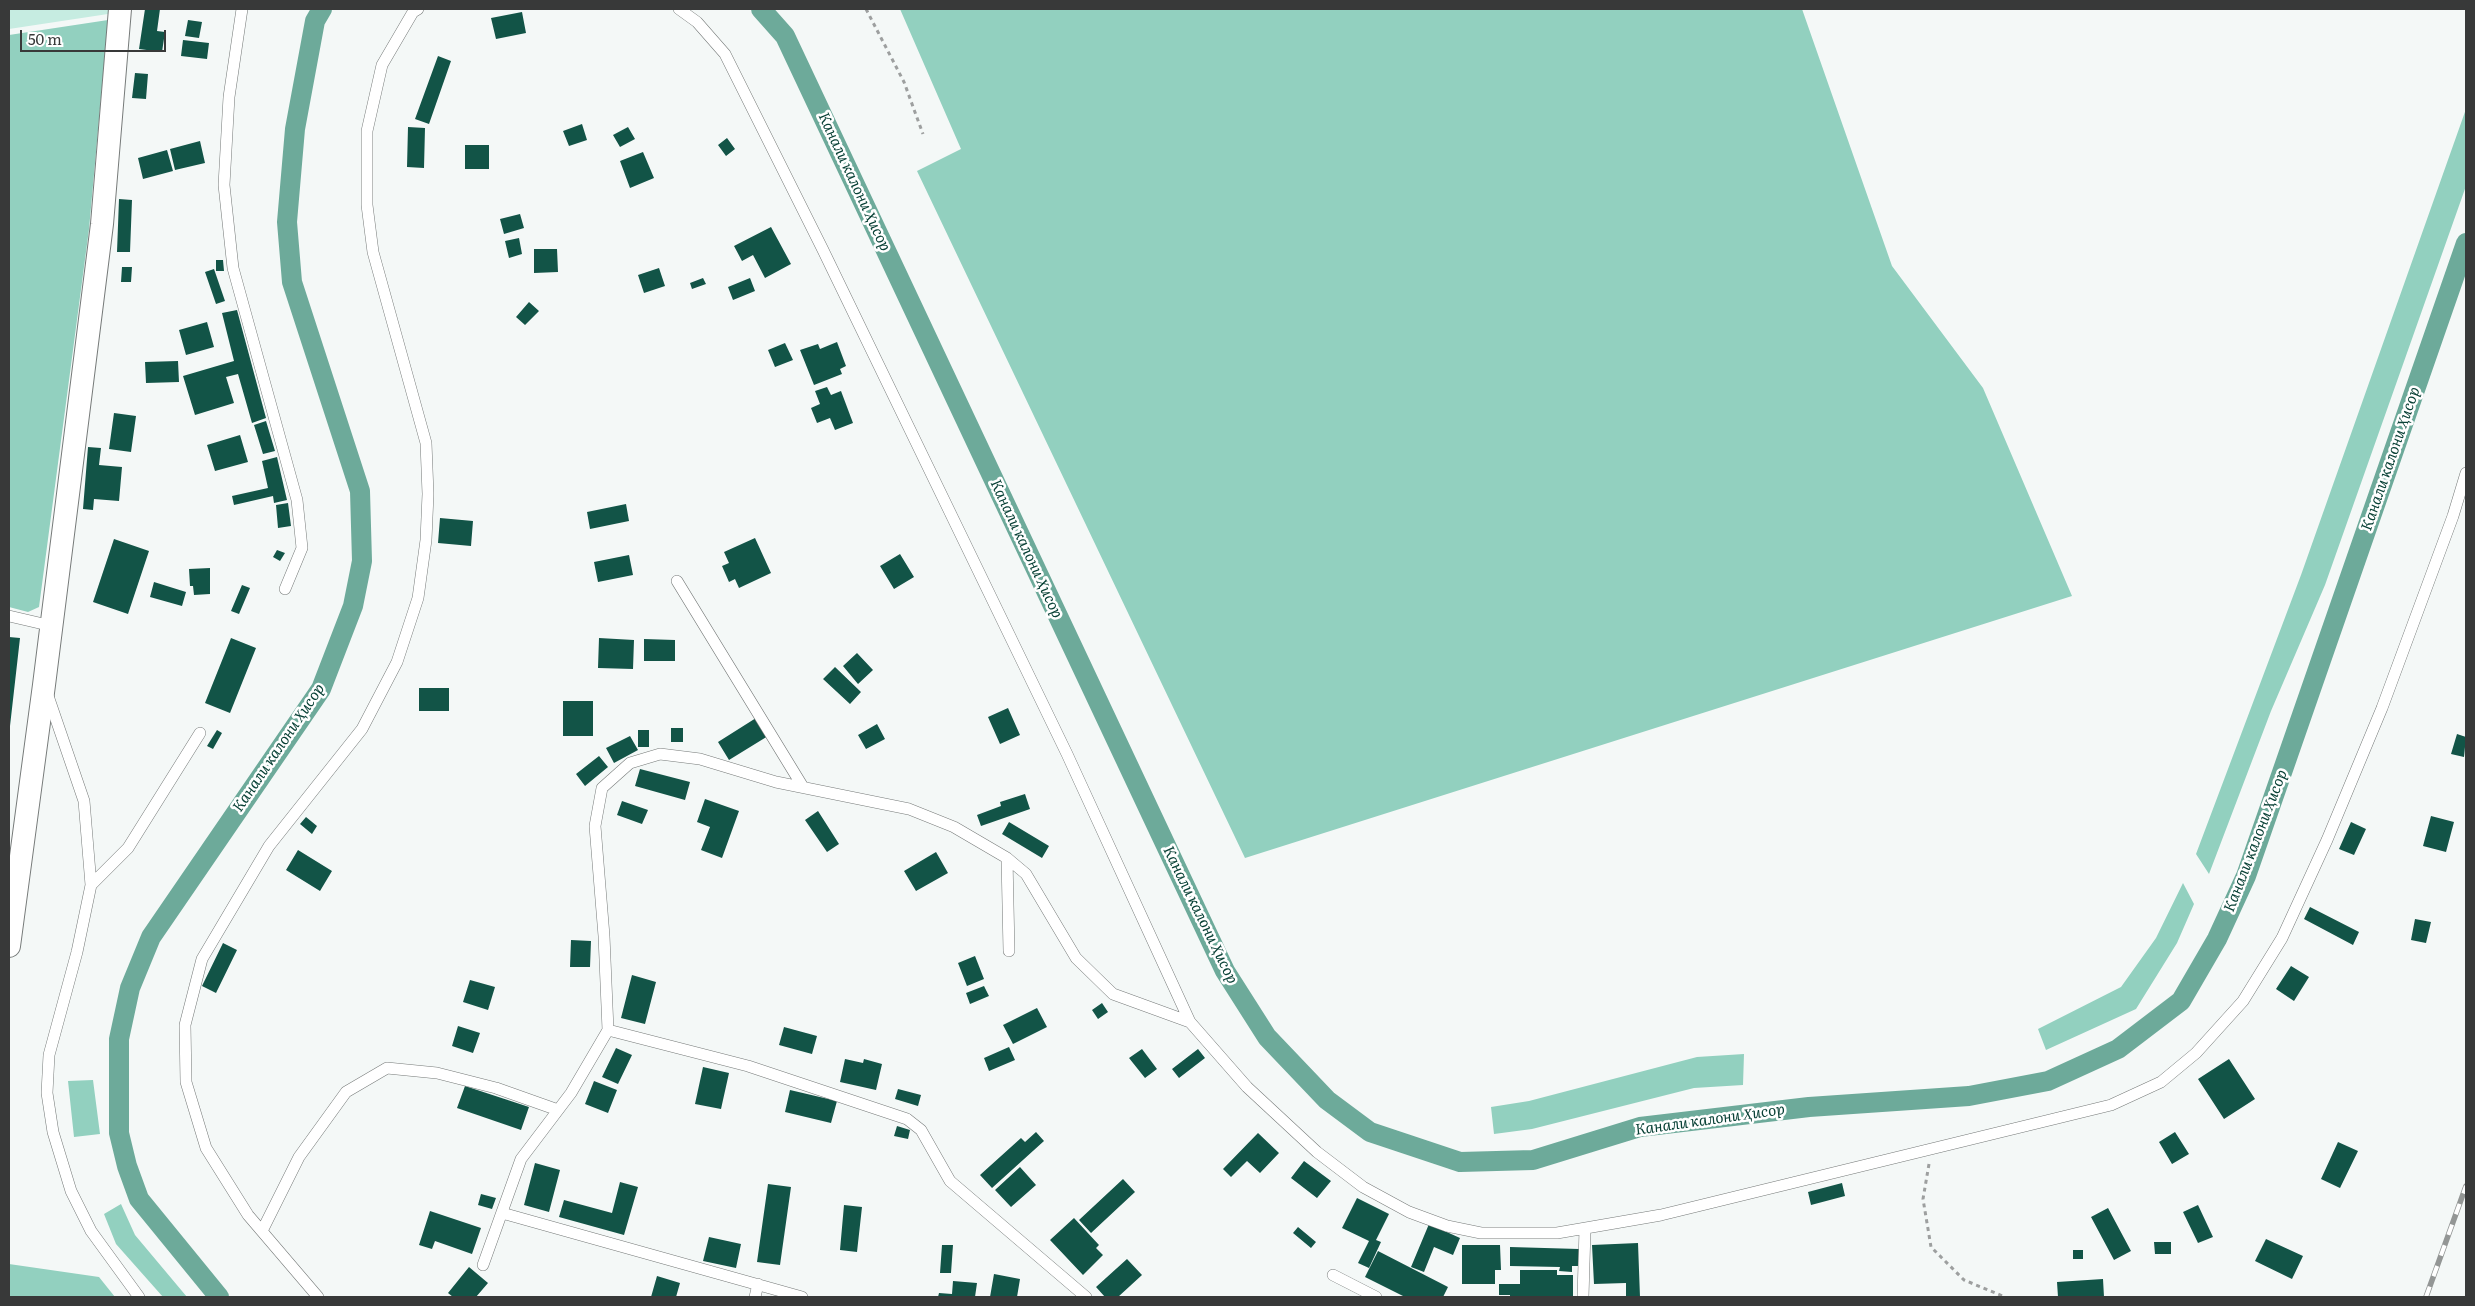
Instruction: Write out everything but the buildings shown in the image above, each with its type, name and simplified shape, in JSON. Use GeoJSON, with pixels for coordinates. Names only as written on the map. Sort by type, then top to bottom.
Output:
{"type":"FeatureCollection","features":[{"type":"Feature","properties":{"kind":"street"},"geometry":{"type":"LineString","coordinates":[[9,946],[15,858],[44,685],[102,224],[120,9]]}},
{"type":"Feature","properties":{"kind":"lane"},"geometry":{"type":"LineString","coordinates":[[242,9],[229,97],[224,184],[233,268],[297,500],[302,548],[285,589]]}},
{"type":"Feature","properties":{"kind":"lane"},"geometry":{"type":"LineString","coordinates":[[318,1297],[248,1215],[206,1148],[186,1082],[185,1025],[202,959],[269,846],[362,729],[397,662],[418,598],[427,531],[426,442],[373,252],[366,205],[366,131],[382,64],[413,12],[418,9]]}},
{"type":"Feature","properties":{"kind":"lane"},"geometry":{"type":"LineString","coordinates":[[679,9],[697,22],[725,54],[1068,754],[1190,1022],[1247,1087],[1317,1152],[1363,1186],[1409,1212],[1447,1226],[1481,1233],[1557,1233],[1661,1216],[2111,1105],[2161,1082],[2196,1053],[2243,1001],[2282,938],[2382,708],[2453,516],[2466,473]]}},
{"type":"Feature","properties":{"kind":"lane"},"geometry":{"type":"LineString","coordinates":[[677,581],[803,787]]}},
{"type":"Feature","properties":{"kind":"lane"},"geometry":{"type":"LineString","coordinates":[[9,616],[52,626]]}},
{"type":"Feature","properties":{"kind":"lane"},"geometry":{"type":"LineString","coordinates":[[44,685],[84,801],[91,885],[77,952],[48,1055],[47,1093],[53,1132],[71,1191],[91,1231],[139,1297]]}},
{"type":"Feature","properties":{"kind":"lane"},"geometry":{"type":"LineString","coordinates":[[91,885],[128,848],[200,733]]}},
{"type":"Feature","properties":{"kind":"lane"},"geometry":{"type":"LineString","coordinates":[[483,1265],[521,1159],[571,1092],[608,1030],[604,936],[595,826],[602,788],[630,763],[660,754],[700,759],[776,782],[909,810],[954,827],[1007,858],[1026,874],[1076,958],[1113,994],[1190,1022]]}},
{"type":"Feature","properties":{"kind":"lane"},"geometry":{"type":"LineString","coordinates":[[1007,858],[1009,951]]}},
{"type":"Feature","properties":{"kind":"lane"},"geometry":{"type":"LineString","coordinates":[[608,1030],[748,1066],[906,1118],[921,1130],[950,1181],[1086,1297]]}},
{"type":"Feature","properties":{"kind":"lane"},"geometry":{"type":"LineString","coordinates":[[262,1231],[299,1157],[346,1092],[387,1068],[437,1073],[496,1088],[558,1110]]}},
{"type":"Feature","properties":{"kind":"lane"},"geometry":{"type":"LineString","coordinates":[[502,1213],[802,1297]]}},
{"type":"Feature","properties":{"kind":"lane"},"geometry":{"type":"LineString","coordinates":[[1583,1297],[1585,1228]]}},
{"type":"Feature","properties":{"kind":"lane"},"geometry":{"type":"LineString","coordinates":[[1333,1275],[1376,1297]]}},
{"type":"Feature","properties":{"kind":"lane"},"geometry":{"type":"LineString","coordinates":[[755,1297],[758,1284]]}},
{"type":"Feature","properties":{"kind":"path"},"geometry":{"type":"LineString","coordinates":[[866,9],[904,82],[923,134]]}},
{"type":"Feature","properties":{"kind":"path"},"geometry":{"type":"LineString","coordinates":[[1932,1148],[1923,1199],[1931,1247],[1964,1280],[2004,1297]]}},
{"type":"Feature","properties":{"kind":"green space"},"geometry":{"type":"Polygon","coordinates":[[[9,9],[108,9],[108,14],[9,29],[9,9]]]}},
{"type":"Feature","properties":{"kind":"green space"},"geometry":{"type":"Polygon","coordinates":[[[900,9],[1802,9],[1892,266],[1983,388],[2072,596],[1245,858],[917,171],[961,149],[900,9]]]}},
{"type":"Feature","properties":{"kind":"green space"},"geometry":{"type":"Polygon","coordinates":[[[108,20],[89,229],[39,607],[28,612],[9,607],[9,35],[108,20]]]}},
{"type":"Feature","properties":{"kind":"green space"},"geometry":{"type":"Polygon","coordinates":[[[2466,109],[2466,186],[2325,585],[2271,711],[2209,874],[2196,854],[2301,575],[2466,109]]]}},
{"type":"Feature","properties":{"kind":"green space"},"geometry":{"type":"Polygon","coordinates":[[[2183,883],[2194,904],[2177,943],[2136,1009],[2046,1050],[2038,1029],[2121,987],[2156,938],[2183,883]]]}},
{"type":"Feature","properties":{"kind":"green space"},"geometry":{"type":"Polygon","coordinates":[[[1744,1054],[1743,1085],[1694,1088],[1532,1129],[1494,1134],[1491,1107],[1529,1101],[1697,1057],[1744,1054]]]}},
{"type":"Feature","properties":{"kind":"green space"},"geometry":{"type":"Polygon","coordinates":[[[93,1080],[100,1134],[74,1137],[68,1081],[93,1080]]]}},
{"type":"Feature","properties":{"kind":"green space"},"geometry":{"type":"Polygon","coordinates":[[[121,1204],[135,1235],[187,1297],[163,1297],[116,1244],[104,1214],[121,1204]]]}},
{"type":"Feature","properties":{"kind":"green space"},"geometry":{"type":"Polygon","coordinates":[[[9,1264],[99,1277],[115,1297],[9,1297],[9,1264]]]}},
{"type":"Feature","properties":{"kind":"waterway","name":"Канали калони Ҳисор"},"geometry":{"type":"LineString","coordinates":[[219,1297],[139,1199],[127,1166],[119,1133],[119,1039],[130,988],[151,937],[321,689],[353,606],[362,561],[360,491],[292,282],[287,222],[295,129],[315,21],[322,9]]}},
{"type":"Feature","properties":{"kind":"waterway","name":"Канали калони Ҳисор"},"geometry":{"type":"LineString","coordinates":[[761,9],[785,36],[1225,971],[1267,1037],[1327,1100],[1370,1132],[1460,1162],[1533,1160],[1640,1127],[1809,1107],[1969,1096],[2048,1081],[2118,1049],[2181,1001],[2217,939],[2246,876],[2466,243]]}},
{"type":"Feature","properties":{"kind":"railway"},"geometry":{"type":"LineString","coordinates":[[2426,1297],[2466,1186]]}}]}
